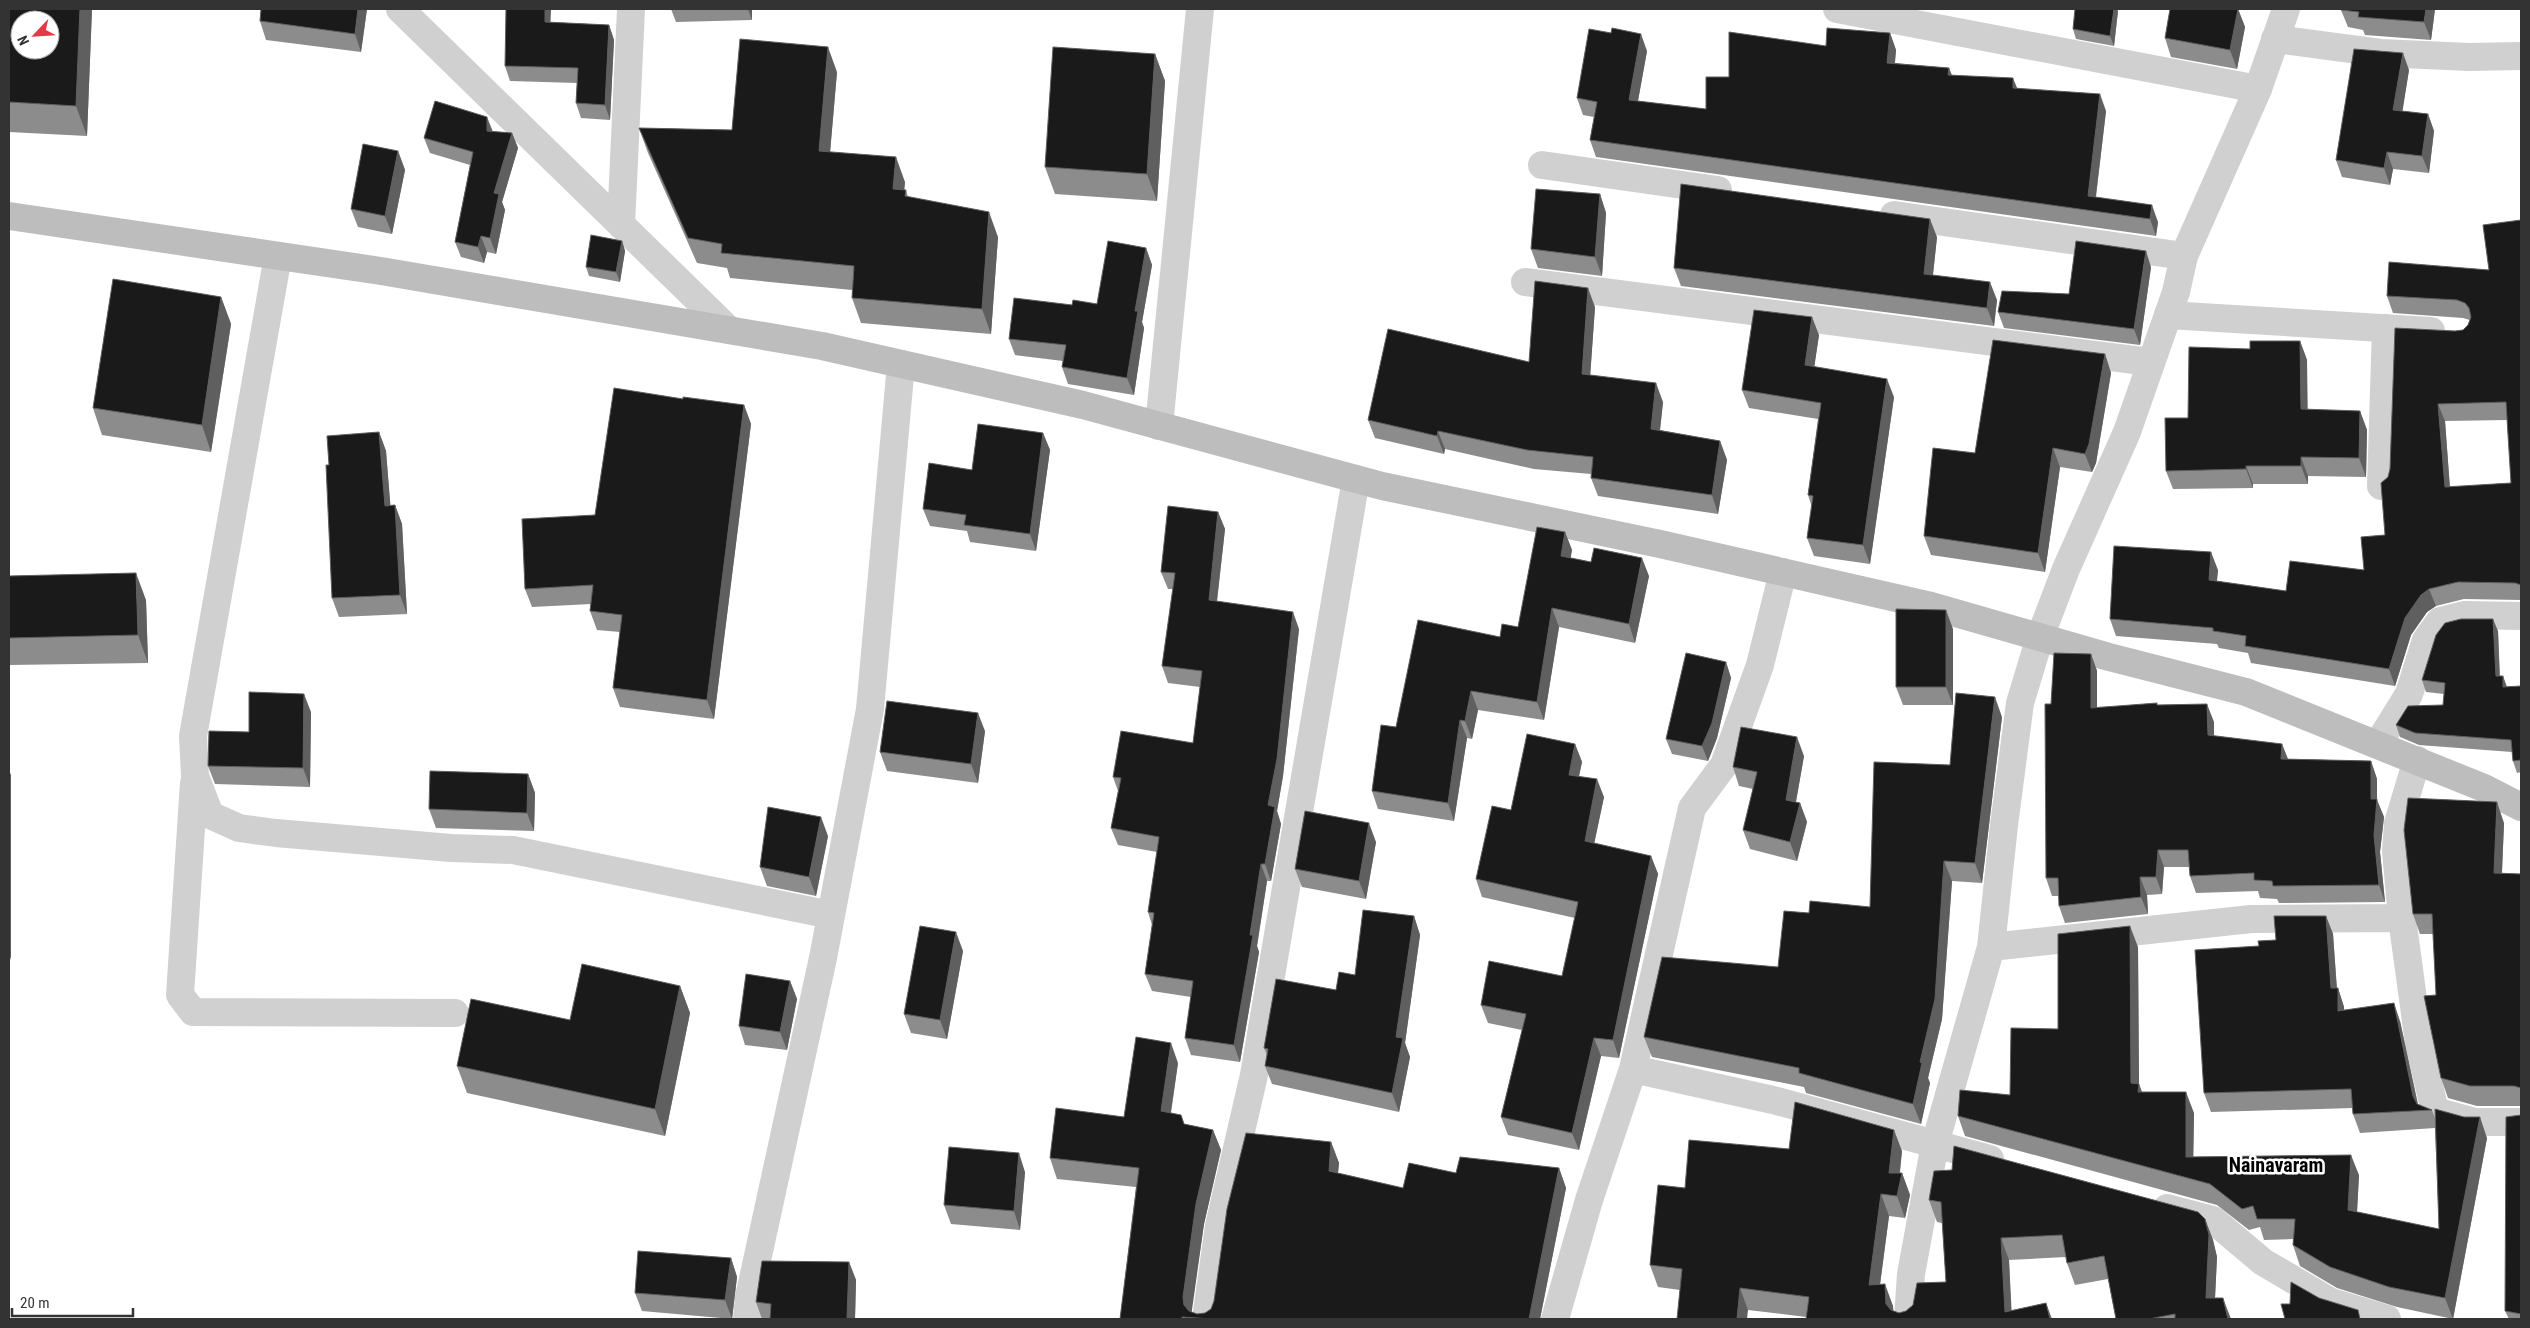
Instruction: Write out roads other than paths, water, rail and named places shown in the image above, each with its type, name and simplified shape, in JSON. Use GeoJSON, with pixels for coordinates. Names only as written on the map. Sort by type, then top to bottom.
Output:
{"type":"FeatureCollection","features":[{"type":"Feature","properties":{"kind":"main road"},"geometry":{"type":"LineString","coordinates":[[9,216],[456,283],[822,346],[1083,405],[1356,479],[1660,544],[1931,606],[2246,692],[2484,788],[2521,807]]}},
{"type":"Feature","properties":{"kind":"street"},"geometry":{"type":"LineString","coordinates":[[400,9],[424,20],[621,225],[729,330]]}},
{"type":"Feature","properties":{"kind":"street"},"geometry":{"type":"LineString","coordinates":[[621,225],[632,9]]}},
{"type":"Feature","properties":{"kind":"street"},"geometry":{"type":"LineString","coordinates":[[1159,426],[1200,9]]}},
{"type":"Feature","properties":{"kind":"street"},"geometry":{"type":"LineString","coordinates":[[1837,9],[2258,89]]}},
{"type":"Feature","properties":{"kind":"street"},"geometry":{"type":"LineString","coordinates":[[1908,1319],[1911,1274],[1935,1144],[1991,947],[2020,703],[2040,637],[2066,569],[2127,432],[2168,314],[2184,256],[2258,89],[2286,9]]}},
{"type":"Feature","properties":{"kind":"street"},"geometry":{"type":"LineString","coordinates":[[2275,38],[2381,53],[2469,57],[2521,56]]}},
{"type":"Feature","properties":{"kind":"street"},"geometry":{"type":"LineString","coordinates":[[1542,165],[1740,193]]}},
{"type":"Feature","properties":{"kind":"street"},"geometry":{"type":"LineString","coordinates":[[1868,211],[2184,256]]}},
{"type":"Feature","properties":{"kind":"street"},"geometry":{"type":"LineString","coordinates":[[278,256],[193,736],[195,776],[180,995],[193,1012],[455,1013]]}},
{"type":"Feature","properties":{"kind":"street"},"geometry":{"type":"LineString","coordinates":[[1525,282],[2150,362]]}},
{"type":"Feature","properties":{"kind":"street"},"geometry":{"type":"LineString","coordinates":[[2168,314],[2453,332]]}},
{"type":"Feature","properties":{"kind":"street"},"geometry":{"type":"LineString","coordinates":[[2381,486],[2386,328]]}},
{"type":"Feature","properties":{"kind":"street"},"geometry":{"type":"LineString","coordinates":[[747,1319],[749,1297],[781,1158],[831,915],[870,709],[901,364]]}},
{"type":"Feature","properties":{"kind":"street"},"geometry":{"type":"LineString","coordinates":[[1206,1319],[1219,1226],[1256,1065],[1356,479]]}},
{"type":"Feature","properties":{"kind":"street"},"geometry":{"type":"LineString","coordinates":[[1555,1319],[1589,1200],[1633,1068],[1692,808],[1724,765],[1760,665],[1783,572]]}},
{"type":"Feature","properties":{"kind":"street"},"geometry":{"type":"LineString","coordinates":[[2378,744],[2409,694],[2426,640],[2440,621],[2464,614],[2521,616]]}},
{"type":"Feature","properties":{"kind":"street"},"geometry":{"type":"LineString","coordinates":[[2417,760],[2398,823],[2396,851],[2402,918],[2419,1043],[2435,1111],[2475,1122],[2521,1122]]}},
{"type":"Feature","properties":{"kind":"street"},"geometry":{"type":"LineString","coordinates":[[195,776],[210,815],[239,828],[451,848],[513,850],[831,915]]}},
{"type":"Feature","properties":{"kind":"street"},"geometry":{"type":"LineString","coordinates":[[1991,947],[2251,919],[2402,918]]}},
{"type":"Feature","properties":{"kind":"street"},"geometry":{"type":"LineString","coordinates":[[1633,1068],[1773,1100],[2011,1165]]}},
{"type":"Feature","properties":{"kind":"street"},"geometry":{"type":"LineString","coordinates":[[2143,1202],[2213,1220],[2263,1262],[2331,1302],[2387,1319]]}},
{"type":"Feature","properties":{"kind":"district","name":"Nainavaram"},"geometry":{"type":"Point","coordinates":[2276,1165]}}]}
